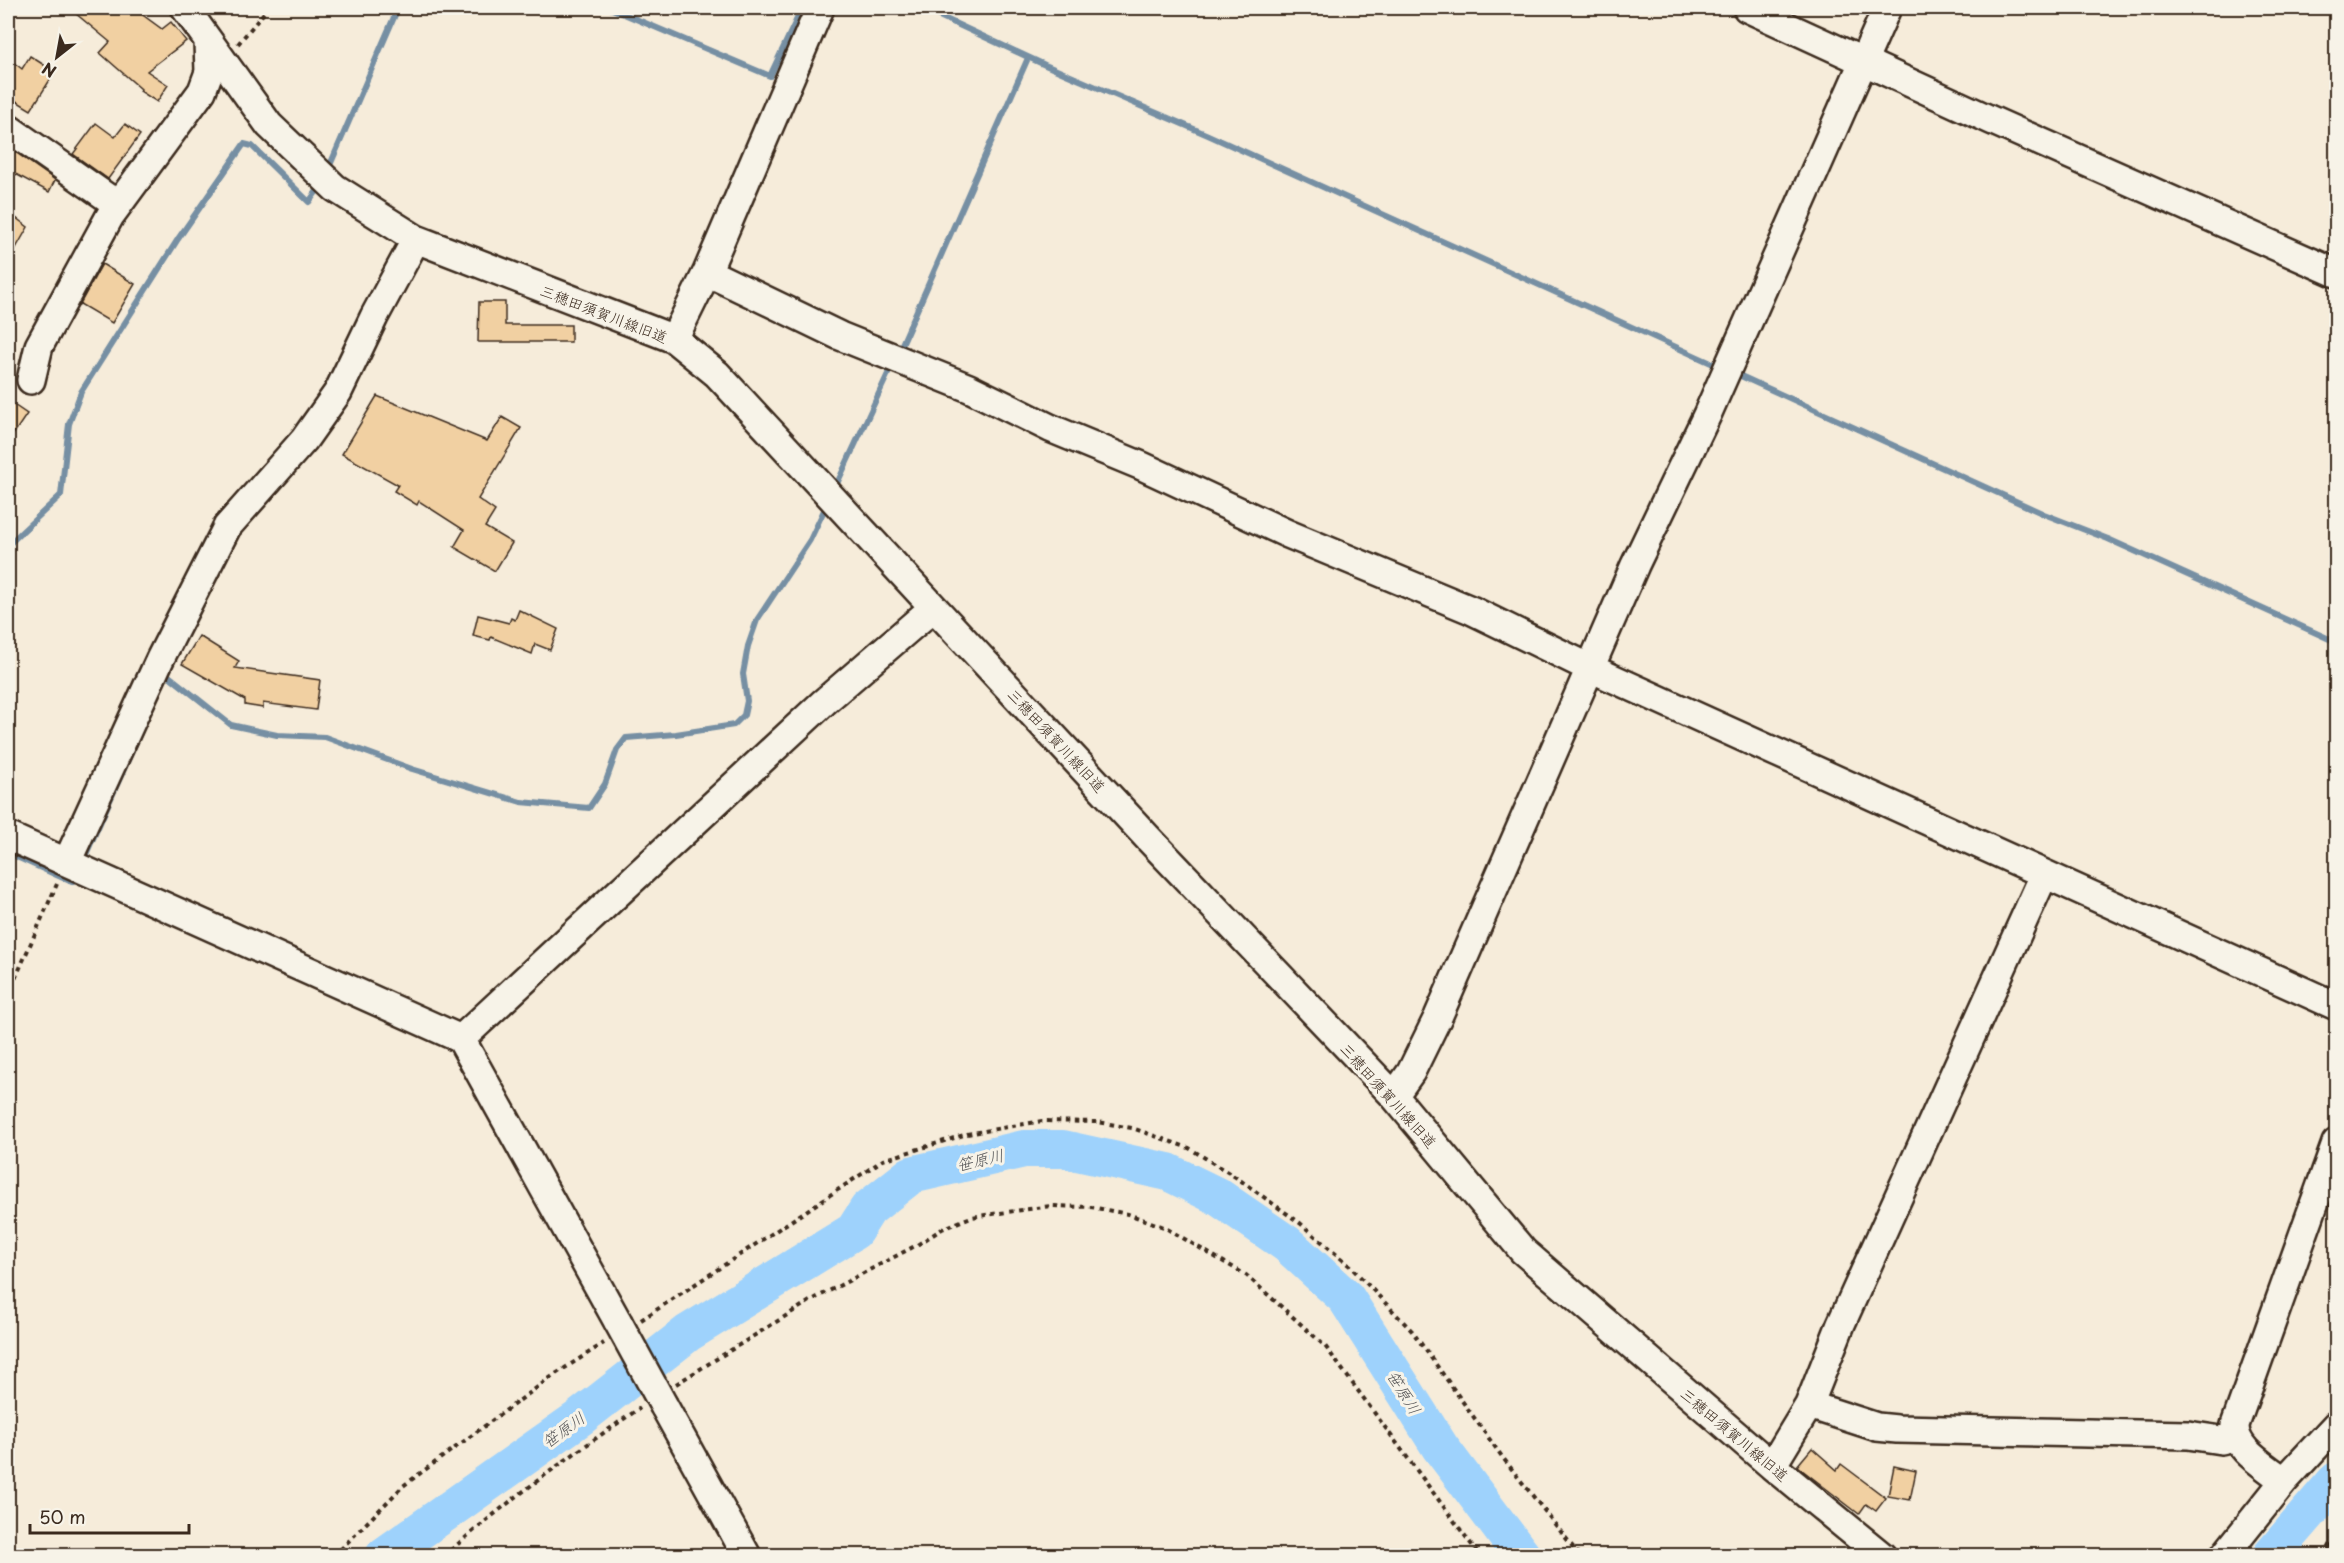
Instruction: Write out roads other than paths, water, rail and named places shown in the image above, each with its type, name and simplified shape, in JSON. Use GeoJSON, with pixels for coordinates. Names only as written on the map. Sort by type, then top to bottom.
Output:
{"type":"FeatureCollection","features":[{"type":"Feature","properties":{"kind":"street","name":"三穂田須賀川線旧道"},"geometry":{"type":"LineString","coordinates":[[185,8],[269,125],[335,188],[416,239],[674,339],[717,374],[933,608],[1394,1096],[1502,1230],[1523,1251],[1772,1466],[1882,1556]]}},
{"type":"Feature","properties":{"kind":"street"},"geometry":{"type":"LineString","coordinates":[[674,339],[707,272],[819,8]]}},
{"type":"Feature","properties":{"kind":"street"},"geometry":{"type":"LineString","coordinates":[[1747,8],[1991,120],[2337,273]]}},
{"type":"Feature","properties":{"kind":"street"},"geometry":{"type":"LineString","coordinates":[[1394,1096],[1411,1072],[1438,1017],[1635,565],[1707,415],[1887,8]]}},
{"type":"Feature","properties":{"kind":"street"},"geometry":{"type":"LineString","coordinates":[[31,380],[39,346],[117,205],[202,91],[216,52]]}},
{"type":"Feature","properties":{"kind":"street"},"geometry":{"type":"LineString","coordinates":[[8,128],[117,205]]}},
{"type":"Feature","properties":{"kind":"street"},"geometry":{"type":"LineString","coordinates":[[67,862],[160,659],[227,527],[304,440],[339,392],[374,316],[416,239]]}},
{"type":"Feature","properties":{"kind":"street"},"geometry":{"type":"LineString","coordinates":[[707,272],[840,336],[969,388],[1050,428],[1142,466],[1288,534],[1471,610],[1590,668],[1834,777],[2044,876],[2337,1006]]}},
{"type":"Feature","properties":{"kind":"street"},"geometry":{"type":"LineString","coordinates":[[461,1039],[824,702],[933,608]]}},
{"type":"Feature","properties":{"kind":"street"},"geometry":{"type":"LineString","coordinates":[[8,836],[461,1039],[621,1328],[658,1401],[747,1556]]}},
{"type":"Feature","properties":{"kind":"street"},"geometry":{"type":"LineString","coordinates":[[1772,1466],[1809,1405],[1841,1324],[2044,876]]}},
{"type":"Feature","properties":{"kind":"street"},"geometry":{"type":"LineString","coordinates":[[2284,1481],[2242,1448],[2234,1437],[2235,1425],[2337,1143]]}},
{"type":"Feature","properties":{"kind":"street"},"geometry":{"type":"LineString","coordinates":[[1809,1405],[1877,1427],[1897,1429],[2177,1435],[2221,1440],[2234,1437]]}},
{"type":"Feature","properties":{"kind":"street"},"geometry":{"type":"LineString","coordinates":[[2224,1556],[2284,1481],[2337,1425]]}},
{"type":"Feature","properties":{"kind":"waterway"},"geometry":{"type":"LineString","coordinates":[[327,172],[398,8]]}},
{"type":"Feature","properties":{"kind":"waterway"},"geometry":{"type":"LineString","coordinates":[[610,8],[770,76],[802,8]]}},
{"type":"Feature","properties":{"kind":"waterway"},"geometry":{"type":"LineString","coordinates":[[922,8],[1720,367]]}},
{"type":"Feature","properties":{"kind":"waterway"},"geometry":{"type":"LineString","coordinates":[[899,351],[1028,58]]}},
{"type":"Feature","properties":{"kind":"waterway"},"geometry":{"type":"LineString","coordinates":[[8,545],[61,495],[69,424],[81,392],[178,239],[244,144],[252,146],[309,202],[322,184]]}},
{"type":"Feature","properties":{"kind":"waterway"},"geometry":{"type":"LineString","coordinates":[[834,490],[893,363]]}},
{"type":"Feature","properties":{"kind":"waterway"},"geometry":{"type":"LineString","coordinates":[[1732,372],[2044,514],[2108,539],[2336,642]]}},
{"type":"Feature","properties":{"kind":"waterway"},"geometry":{"type":"LineString","coordinates":[[163,674],[164,672],[231,725],[277,735],[325,737],[412,769],[521,802],[589,808],[605,784],[617,750],[626,738],[676,734],[734,725],[744,715],[747,701],[743,674],[748,646],[757,620],[810,540],[827,504]]}},
{"type":"Feature","properties":{"kind":"waterway"},"geometry":{"type":"LineString","coordinates":[[83,861],[141,731]]}},
{"type":"Feature","properties":{"kind":"waterway"},"geometry":{"type":"LineString","coordinates":[[8,853],[72,882],[77,873]]}},
{"type":"Feature","properties":{"kind":"waterway","name":"笹原川"},"geometry":{"type":"LineString","coordinates":[[384,1556],[578,1419],[688,1333],[854,1231],[868,1209],[911,1175],[1024,1149],[1063,1149],[1168,1172],[1217,1196],[1287,1244],[1346,1298],[1440,1447],[1522,1556]]}},
{"type":"Feature","properties":{"kind":"waterway","name":"笹原川"},"geometry":{"type":"LineString","coordinates":[[2271,1556],[2336,1481]]}}]}
